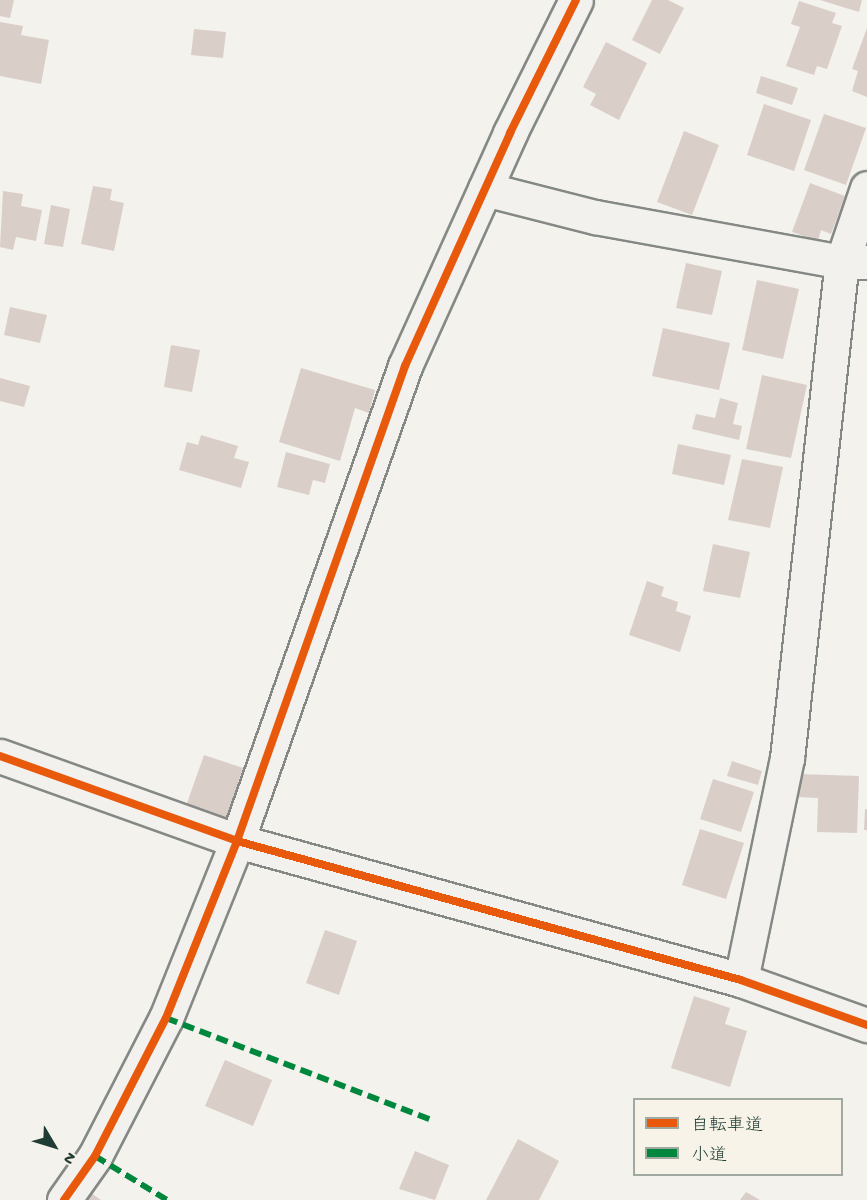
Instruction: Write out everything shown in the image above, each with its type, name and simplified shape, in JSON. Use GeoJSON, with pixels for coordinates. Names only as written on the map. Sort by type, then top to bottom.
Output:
{"type":"FeatureCollection","features":[{"type":"Feature","properties":{"kind":"street"},"geometry":{"type":"LineString","coordinates":[[64,1200],[95,1156],[166,1018],[237,841],[405,366],[485,189],[576,0]]}},
{"type":"Feature","properties":{"kind":"street"},"geometry":{"type":"LineString","coordinates":[[741,980],[787,758],[867,188]]}},
{"type":"Feature","properties":{"kind":"street"},"geometry":{"type":"LineString","coordinates":[[485,189],[595,217],[855,262]]}},
{"type":"Feature","properties":{"kind":"street"},"geometry":{"type":"LineString","coordinates":[[0,756],[237,841],[741,980],[867,1025]]}},
{"type":"Feature","properties":{"kind":"building"},"geometry":{"type":"Polygon","coordinates":[[[0,0],[14,0],[10,18],[0,16],[0,0]]]}},
{"type":"Feature","properties":{"kind":"building"},"geometry":{"type":"Polygon","coordinates":[[[652,0],[668,0],[684,8],[660,54],[632,40],[652,0]]]}},
{"type":"Feature","properties":{"kind":"building"},"geometry":{"type":"Polygon","coordinates":[[[820,0],[862,0],[859,12],[820,0]]]}},
{"type":"Feature","properties":{"kind":"building"},"geometry":{"type":"Polygon","coordinates":[[[799,1],[836,13],[832,23],[842,26],[827,69],[817,66],[814,75],[786,66],[800,27],[791,24],[799,1]]]}},
{"type":"Feature","properties":{"kind":"building"},"geometry":{"type":"Polygon","coordinates":[[[0,22],[23,26],[21,35],[49,40],[41,84],[0,76],[0,22]]]}},
{"type":"Feature","properties":{"kind":"building"},"geometry":{"type":"Polygon","coordinates":[[[867,28],[867,97],[852,91],[858,71],[852,69],[867,28]]]}},
{"type":"Feature","properties":{"kind":"building"},"geometry":{"type":"Polygon","coordinates":[[[194,29],[226,32],[223,58],[191,55],[194,29]]]}},
{"type":"Feature","properties":{"kind":"building"},"geometry":{"type":"Polygon","coordinates":[[[606,42],[647,63],[619,120],[590,105],[596,94],[583,87],[606,42]]]}},
{"type":"Feature","properties":{"kind":"building"},"geometry":{"type":"Polygon","coordinates":[[[761,76],[798,88],[792,105],[756,93],[761,76]]]}},
{"type":"Feature","properties":{"kind":"building"},"geometry":{"type":"Polygon","coordinates":[[[764,104],[811,120],[794,171],[747,155],[764,104]]]}},
{"type":"Feature","properties":{"kind":"building"},"geometry":{"type":"Polygon","coordinates":[[[824,114],[866,128],[846,185],[804,170],[824,114]]]}},
{"type":"Feature","properties":{"kind":"building"},"geometry":{"type":"Polygon","coordinates":[[[684,131],[719,145],[692,215],[657,202],[684,131]]]}},
{"type":"Feature","properties":{"kind":"building"},"geometry":{"type":"Polygon","coordinates":[[[810,183],[845,196],[831,234],[821,230],[818,241],[792,232],[810,183]]]}},
{"type":"Feature","properties":{"kind":"building"},"geometry":{"type":"Polygon","coordinates":[[[93,186],[112,189],[110,200],[124,203],[114,251],[81,244],[93,186]]]}},
{"type":"Feature","properties":{"kind":"building"},"geometry":{"type":"Polygon","coordinates":[[[3,191],[23,194],[21,206],[42,210],[36,241],[16,237],[13,250],[0,247],[3,191]]]}},
{"type":"Feature","properties":{"kind":"building"},"geometry":{"type":"Polygon","coordinates":[[[51,205],[70,209],[63,247],[44,244],[51,205]]]}},
{"type":"Feature","properties":{"kind":"building"},"geometry":{"type":"Polygon","coordinates":[[[686,263],[722,271],[712,315],[676,308],[686,263]]]}},
{"type":"Feature","properties":{"kind":"building"},"geometry":{"type":"Polygon","coordinates":[[[757,280],[799,289],[783,359],[742,350],[757,280]]]}},
{"type":"Feature","properties":{"kind":"building"},"geometry":{"type":"Polygon","coordinates":[[[10,307],[47,315],[40,343],[4,335],[10,307]]]}},
{"type":"Feature","properties":{"kind":"building"},"geometry":{"type":"Polygon","coordinates":[[[663,328],[730,343],[719,390],[652,376],[663,328]]]}},
{"type":"Feature","properties":{"kind":"building"},"geometry":{"type":"Polygon","coordinates":[[[171,345],[200,350],[192,392],[164,387],[171,345]]]}},
{"type":"Feature","properties":{"kind":"building"},"geometry":{"type":"Polygon","coordinates":[[[301,368],[375,390],[369,413],[355,408],[340,461],[279,442],[301,368]]]}},
{"type":"Feature","properties":{"kind":"building"},"geometry":{"type":"Polygon","coordinates":[[[762,375],[807,385],[791,458],[746,449],[762,375]]]}},
{"type":"Feature","properties":{"kind":"building"},"geometry":{"type":"Polygon","coordinates":[[[0,378],[30,386],[24,407],[0,401],[0,378]]]}},
{"type":"Feature","properties":{"kind":"building"},"geometry":{"type":"Polygon","coordinates":[[[720,398],[738,403],[733,424],[742,426],[739,440],[692,429],[696,414],[715,418],[720,398]]]}},
{"type":"Feature","properties":{"kind":"building"},"geometry":{"type":"Polygon","coordinates":[[[201,435],[238,446],[234,458],[249,462],[241,488],[179,470],[187,442],[198,445],[201,435]]]}},
{"type":"Feature","properties":{"kind":"building"},"geometry":{"type":"Polygon","coordinates":[[[678,444],[731,455],[724,485],[672,474],[678,444]]]}},
{"type":"Feature","properties":{"kind":"building"},"geometry":{"type":"Polygon","coordinates":[[[286,452],[330,464],[325,483],[313,480],[309,495],[277,487],[286,452]]]}},
{"type":"Feature","properties":{"kind":"building"},"geometry":{"type":"Polygon","coordinates":[[[742,459],[783,467],[770,528],[728,520],[742,459]]]}},
{"type":"Feature","properties":{"kind":"building"},"geometry":{"type":"Polygon","coordinates":[[[713,544],[750,552],[740,598],[703,591],[713,544]]]}},
{"type":"Feature","properties":{"kind":"building"},"geometry":{"type":"Polygon","coordinates":[[[647,581],[664,587],[661,596],[678,602],[676,611],[691,616],[680,652],[629,635],[647,581]]]}},
{"type":"Feature","properties":{"kind":"building"},"geometry":{"type":"Polygon","coordinates":[[[204,755],[243,768],[226,819],[186,806],[204,755]]]}},
{"type":"Feature","properties":{"kind":"building"},"geometry":{"type":"Polygon","coordinates":[[[732,761],[762,771],[758,785],[727,776],[732,761]]]}},
{"type":"Feature","properties":{"kind":"building"},"geometry":{"type":"Polygon","coordinates":[[[799,774],[859,776],[857,833],[817,832],[818,798],[798,797],[799,774]]]}},
{"type":"Feature","properties":{"kind":"building"},"geometry":{"type":"Polygon","coordinates":[[[713,779],[754,792],[741,832],[700,819],[713,779]]]}},
{"type":"Feature","properties":{"kind":"building"},"geometry":{"type":"Polygon","coordinates":[[[865,809],[867,809],[867,830],[864,830],[865,809]]]}},
{"type":"Feature","properties":{"kind":"building"},"geometry":{"type":"Polygon","coordinates":[[[700,829],[744,843],[726,899],[682,885],[700,829]]]}},
{"type":"Feature","properties":{"kind":"building"},"geometry":{"type":"Polygon","coordinates":[[[325,930],[357,941],[339,995],[306,983],[325,930]]]}},
{"type":"Feature","properties":{"kind":"building"},"geometry":{"type":"Polygon","coordinates":[[[694,996],[730,1008],[725,1024],[747,1031],[730,1087],[671,1068],[694,996]]]}},
{"type":"Feature","properties":{"kind":"building"},"geometry":{"type":"Polygon","coordinates":[[[225,1060],[272,1080],[253,1126],[205,1106],[225,1060]]]}},
{"type":"Feature","properties":{"kind":"building"},"geometry":{"type":"Polygon","coordinates":[[[518,1139],[559,1161],[539,1200],[486,1200],[518,1139]]]}},
{"type":"Feature","properties":{"kind":"building"},"geometry":{"type":"Polygon","coordinates":[[[415,1151],[449,1165],[435,1200],[399,1189],[415,1151]]]}},
{"type":"Feature","properties":{"kind":"building"},"geometry":{"type":"Polygon","coordinates":[[[746,1192],[760,1200],[740,1200],[746,1192]]]}},
{"type":"Feature","properties":{"kind":"building"},"geometry":{"type":"Polygon","coordinates":[[[91,1193],[101,1200],[86,1200],[91,1193]]]}},
{"type":"Feature","properties":{"kind":"marked path"},"geometry":{"type":"LineString","coordinates":[[166,1018],[435,1121]]}},
{"type":"Feature","properties":{"kind":"marked path"},"geometry":{"type":"LineString","coordinates":[[95,1156],[167,1200]]}},
{"type":"Feature","properties":{"kind":"cycle path"},"geometry":{"type":"LineString","coordinates":[[64,1200],[95,1156],[166,1018],[237,841],[405,366],[510,133],[576,0]]}},
{"type":"Feature","properties":{"kind":"cycle path"},"geometry":{"type":"LineString","coordinates":[[0,756],[237,841],[741,980],[867,1025]]}}]}
